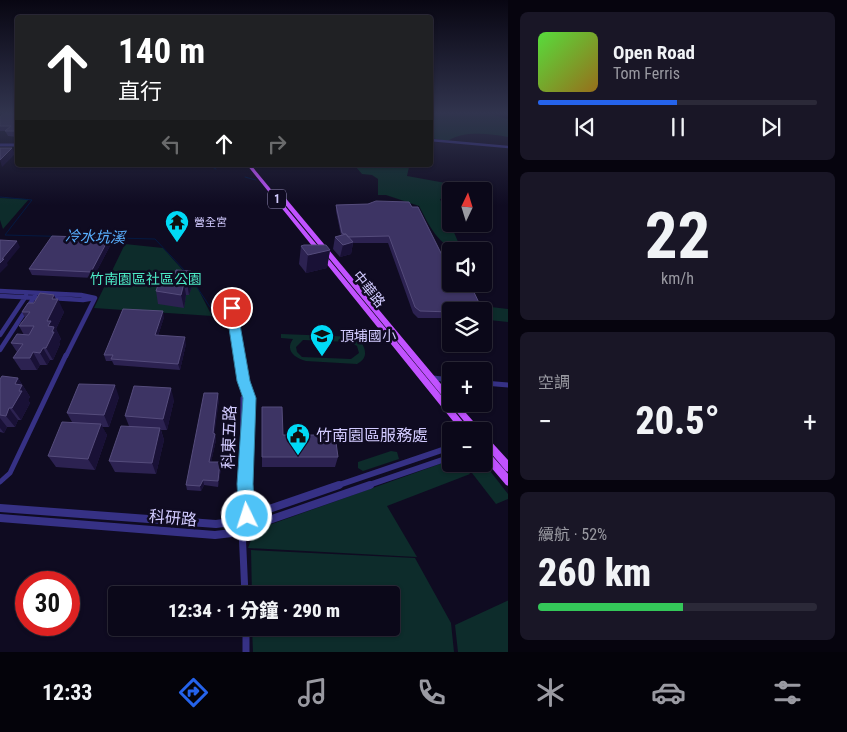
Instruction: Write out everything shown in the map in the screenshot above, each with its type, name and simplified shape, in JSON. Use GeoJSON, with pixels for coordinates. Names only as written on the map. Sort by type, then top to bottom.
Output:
{"type":"FeatureCollection","features":[{"type":"Feature","properties":{"kind":"main road","name":"中華路"},"geometry":{"type":"LineString","coordinates":[[254,167],[430,380],[460,422]]}},
{"type":"Feature","properties":{"kind":"main road","name":"中華路"},"geometry":{"type":"LineString","coordinates":[[430,380],[442,391]]}},
{"type":"Feature","properties":{"kind":"main road"},"geometry":{"type":"LineString","coordinates":[[461,412],[469,422]]}},
{"type":"Feature","properties":{"kind":"main road"},"geometry":{"type":"LineString","coordinates":[[492,448],[507,464]]}},
{"type":"Feature","properties":{"kind":"main road"},"geometry":{"type":"LineString","coordinates":[[492,463],[508,482]]}},
{"type":"Feature","properties":{"kind":"street"},"geometry":{"type":"LineString","coordinates":[[468,143],[508,147]]}},
{"type":"Feature","properties":{"kind":"street"},"geometry":{"type":"LineString","coordinates":[[0,291],[27,295]]}},
{"type":"Feature","properties":{"kind":"street"},"geometry":{"type":"LineString","coordinates":[[0,335],[27,295]]}},
{"type":"Feature","properties":{"kind":"street"},"geometry":{"type":"LineString","coordinates":[[0,350],[36,295]]}},
{"type":"Feature","properties":{"kind":"street"},"geometry":{"type":"LineString","coordinates":[[0,296],[36,295],[84,300],[96,298],[36,415],[10,473],[0,482]]}},
{"type":"Feature","properties":{"kind":"street","name":"科東五路"},"geometry":{"type":"LineString","coordinates":[[232,308],[249,398],[245,517],[242,529],[245,586]]}},
{"type":"Feature","properties":{"kind":"street"},"geometry":{"type":"LineString","coordinates":[[430,380],[442,380]]}},
{"type":"Feature","properties":{"kind":"street"},"geometry":{"type":"LineString","coordinates":[[492,383],[508,384]]}},
{"type":"Feature","properties":{"kind":"street","name":"科研路"},"geometry":{"type":"LineString","coordinates":[[0,508],[216,524],[245,517],[442,450]]}},
{"type":"Feature","properties":{"kind":"street","name":"科研路"},"geometry":{"type":"LineString","coordinates":[[0,518],[215,535],[242,529],[442,460]]}},
{"type":"Feature","properties":{"kind":"street"},"geometry":{"type":"LineString","coordinates":[[246,636],[246,652]]}},
{"type":"Feature","properties":{"kind":"green space"},"geometry":{"type":"Polygon","coordinates":[[[356,167],[409,167],[407,176],[442,182],[442,199],[440,199],[442,204],[442,232],[454,232],[458,242],[442,242],[440,240],[430,227],[419,206],[386,195],[378,195],[378,179],[372,175],[362,174],[356,167]]]}},
{"type":"Feature","properties":{"kind":"green space"},"geometry":{"type":"Polygon","coordinates":[[[0,198],[29,199],[3,229],[0,220],[0,198]]]}},
{"type":"Feature","properties":{"kind":"green space","name":"竹南園區社區公園"},"geometry":{"type":"Polygon","coordinates":[[[125,244],[163,248],[196,285],[212,316],[94,308],[125,244]]]}},
{"type":"Feature","properties":{"kind":"green space"},"geometry":{"type":"Polygon","coordinates":[[[492,307],[508,309],[508,322],[492,320],[492,307]]]}},
{"type":"Feature","properties":{"kind":"green space"},"geometry":{"type":"Polygon","coordinates":[[[281,334],[358,337],[363,344],[365,355],[357,364],[306,361],[295,356],[290,350],[293,339],[281,338],[281,334]],[[303,340],[296,347],[297,352],[302,357],[351,359],[359,353],[357,346],[350,342],[303,340]]]}},
{"type":"Feature","properties":{"kind":"green space"},"geometry":{"type":"Polygon","coordinates":[[[391,451],[397,452],[399,459],[363,471],[358,468],[358,462],[391,451]]]}},
{"type":"Feature","properties":{"kind":"green space"},"geometry":{"type":"Polygon","coordinates":[[[442,463],[442,472],[469,472],[470,474],[387,506],[417,557],[248,548],[255,530],[442,463]]]}},
{"type":"Feature","properties":{"kind":"green space"},"geometry":{"type":"Polygon","coordinates":[[[491,472],[508,494],[508,499],[496,504],[472,473],[491,472]]]}},
{"type":"Feature","properties":{"kind":"green space"},"geometry":{"type":"Polygon","coordinates":[[[251,550],[415,558],[451,623],[454,652],[253,652],[252,636],[400,636],[400,586],[252,586],[251,550]]]}},
{"type":"Feature","properties":{"kind":"green space"},"geometry":{"type":"Polygon","coordinates":[[[508,600],[508,652],[458,652],[455,625],[508,600]]]}},
{"type":"Feature","properties":{"kind":"building"},"geometry":{"type":"Polygon","coordinates":[[[0,148],[12,148],[0,160],[0,148]]]}},
{"type":"Feature","properties":{"kind":"building"},"geometry":{"type":"Polygon","coordinates":[[[376,201],[409,202],[412,207],[418,207],[442,255],[442,292],[474,292],[479,302],[442,302],[442,312],[420,311],[415,307],[389,236],[348,237],[342,233],[336,205],[368,204],[376,201]]]}},
{"type":"Feature","properties":{"kind":"building"},"geometry":{"type":"Polygon","coordinates":[[[346,234],[353,242],[343,245],[335,237],[346,234]]]}},
{"type":"Feature","properties":{"kind":"building"},"geometry":{"type":"Polygon","coordinates":[[[52,236],[109,238],[91,272],[29,269],[52,236]]]}},
{"type":"Feature","properties":{"kind":"building"},"geometry":{"type":"Polygon","coordinates":[[[0,240],[17,241],[0,263],[0,240]]]}},
{"type":"Feature","properties":{"kind":"building"},"geometry":{"type":"Polygon","coordinates":[[[326,245],[330,250],[308,255],[301,246],[326,245]]]}},
{"type":"Feature","properties":{"kind":"building"},"geometry":{"type":"Polygon","coordinates":[[[176,270],[191,271],[187,283],[184,283],[181,295],[156,291],[158,285],[171,286],[176,270]]]}},
{"type":"Feature","properties":{"kind":"building"},"geometry":{"type":"Polygon","coordinates":[[[40,293],[54,295],[52,299],[58,299],[47,321],[51,321],[48,326],[54,327],[52,332],[54,332],[46,348],[43,348],[40,353],[33,352],[30,358],[13,358],[23,344],[11,343],[17,334],[29,335],[34,326],[19,326],[30,312],[22,312],[28,303],[34,303],[40,293]]]}},
{"type":"Feature","properties":{"kind":"building"},"geometry":{"type":"Polygon","coordinates":[[[123,309],[163,311],[155,335],[185,337],[178,364],[111,359],[113,355],[104,355],[123,309]]]}},
{"type":"Feature","properties":{"kind":"building"},"geometry":{"type":"Polygon","coordinates":[[[2,376],[18,378],[15,384],[22,385],[19,391],[22,391],[12,408],[9,408],[6,416],[0,415],[0,379],[2,376]]]}},
{"type":"Feature","properties":{"kind":"building"},"geometry":{"type":"Polygon","coordinates":[[[79,384],[115,385],[104,415],[67,413],[79,384]]]}},
{"type":"Feature","properties":{"kind":"building"},"geometry":{"type":"Polygon","coordinates":[[[134,386],[171,388],[163,419],[125,416],[134,386]]]}},
{"type":"Feature","properties":{"kind":"building"},"geometry":{"type":"Polygon","coordinates":[[[204,393],[218,393],[213,433],[215,434],[209,462],[220,462],[218,481],[203,480],[200,486],[186,485],[204,393]]]}},
{"type":"Feature","properties":{"kind":"building"},"geometry":{"type":"Polygon","coordinates":[[[262,407],[282,407],[283,435],[335,435],[338,457],[262,457],[262,407]]]}},
{"type":"Feature","properties":{"kind":"building"},"geometry":{"type":"Polygon","coordinates":[[[62,422],[101,424],[88,459],[48,456],[62,422]]]}},
{"type":"Feature","properties":{"kind":"building"},"geometry":{"type":"Polygon","coordinates":[[[121,426],[160,428],[152,463],[109,461],[121,426]]]}},
{"type":"Feature","properties":{"kind":"waterway"},"geometry":{"type":"LineString","coordinates":[[212,167],[216,169]]}},
{"type":"Feature","properties":{"kind":"waterway"},"geometry":{"type":"LineString","coordinates":[[245,177],[256,180]]}},
{"type":"Feature","properties":{"kind":"waterway","name":"冷水坑溪"},"geometry":{"type":"LineString","coordinates":[[0,197],[32,200],[5,235],[155,239],[185,271]]}},
{"type":"Feature","properties":{"kind":"waterway","name":"冷水坑溪"},"geometry":{"type":"LineString","coordinates":[[191,278],[210,307],[228,314]]}},
{"type":"Feature","properties":{"kind":"place","name":"營全宮"},"geometry":{"type":"Point","coordinates":[177,243]}},
{"type":"Feature","properties":{"kind":"place","name":"頂埔國小"},"geometry":{"type":"Point","coordinates":[322,357]}},
{"type":"Feature","properties":{"kind":"place","name":"竹南園區服務處"},"geometry":{"type":"Point","coordinates":[298,456]}},
{"type":"Feature","properties":{"kind":"route"},"geometry":{"type":"LineString","coordinates":[[232,308],[243,381],[249,398],[245,484],[247,516]]}}]}
